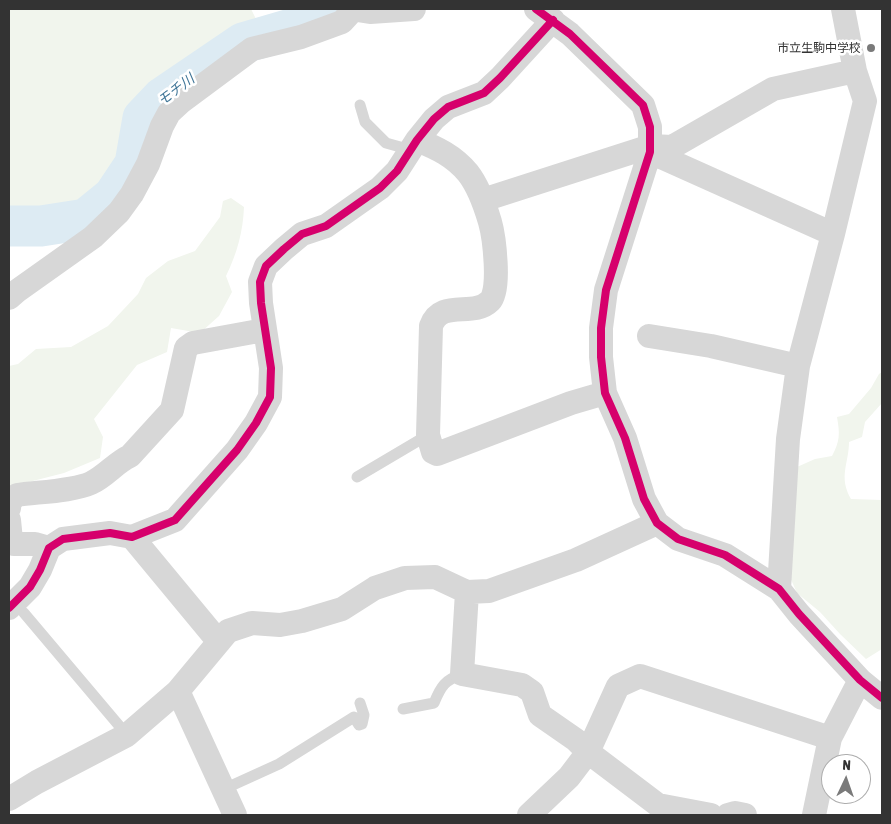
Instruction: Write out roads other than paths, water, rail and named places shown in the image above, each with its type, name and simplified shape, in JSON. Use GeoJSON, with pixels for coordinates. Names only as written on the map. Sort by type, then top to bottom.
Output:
{"type":"FeatureCollection","features":[{"type":"Feature","properties":{"kind":"street"},"geometry":{"type":"LineString","coordinates":[[9,298],[93,237],[119,212],[132,194],[148,164],[162,126],[169,113],[182,101],[252,49],[301,37],[342,22],[352,9],[370,12],[414,9]]}},
{"type":"Feature","properties":{"kind":"street"},"geometry":{"type":"LineString","coordinates":[[779,589],[788,439],[798,366],[833,234],[874,103],[855,71],[843,9]]}},
{"type":"Feature","properties":{"kind":"street"},"geometry":{"type":"LineString","coordinates":[[16,610],[40,570],[49,548],[63,539],[87,535],[110,533],[132,538],[175,520],[238,450],[270,397],[271,368],[264,330],[260,282],[266,266],[302,234],[326,226],[380,188],[397,171],[434,119],[448,107],[484,93],[500,78],[545,15],[570,34],[643,105],[650,127],[651,149],[606,290],[601,328],[601,357],[605,393],[625,438],[644,499],[657,523],[678,539],[725,556],[779,589],[799,614],[860,680],[882,698]]}},
{"type":"Feature","properties":{"kind":"street"},"geometry":{"type":"LineString","coordinates":[[483,200],[651,149],[672,147],[773,88],[855,71]]}},
{"type":"Feature","properties":{"kind":"street"},"geometry":{"type":"LineString","coordinates":[[414,145],[452,157],[468,174],[483,200],[491,225],[496,269],[496,286],[492,300],[482,307],[443,312],[434,317],[431,326],[428,435],[432,452],[437,454],[571,403],[605,393]]}},
{"type":"Feature","properties":{"kind":"street"},"geometry":{"type":"LineString","coordinates":[[651,149],[833,234]]}},
{"type":"Feature","properties":{"kind":"street"},"geometry":{"type":"LineString","coordinates":[[9,508],[10,501],[17,495],[88,484],[104,476],[121,461],[130,456],[172,410],[186,348],[193,343],[264,330]]}},
{"type":"Feature","properties":{"kind":"street"},"geometry":{"type":"LineString","coordinates":[[649,336],[711,346],[798,366]]}},
{"type":"Feature","properties":{"kind":"street"},"geometry":{"type":"LineString","coordinates":[[9,520],[11,540],[14,544],[36,544],[49,548]]}},
{"type":"Feature","properties":{"kind":"street"},"geometry":{"type":"LineString","coordinates":[[9,799],[126,735],[178,691],[228,631],[252,623],[280,625],[302,621],[342,608],[376,588],[405,578],[435,577],[466,592],[489,591],[576,560],[657,523]]}},
{"type":"Feature","properties":{"kind":"street"},"geometry":{"type":"LineString","coordinates":[[132,538],[219,642]]}},
{"type":"Feature","properties":{"kind":"street"},"geometry":{"type":"LineString","coordinates":[[466,592],[462,674],[522,685],[532,692],[540,715],[576,740],[588,752],[658,805],[711,815]]}},
{"type":"Feature","properties":{"kind":"street"},"geometry":{"type":"LineString","coordinates":[[529,815],[569,777],[588,752],[618,686],[640,676],[830,738]]}},
{"type":"Feature","properties":{"kind":"street"},"geometry":{"type":"LineString","coordinates":[[814,815],[830,738],[860,680]]}},
{"type":"Feature","properties":{"kind":"street"},"geometry":{"type":"LineString","coordinates":[[178,691],[235,815]]}},
{"type":"Feature","properties":{"kind":"street"},"geometry":{"type":"LineString","coordinates":[[728,815],[735,813],[745,815]]}},
{"type":"Feature","properties":{"kind":"lane"},"geometry":{"type":"LineString","coordinates":[[360,105],[365,122],[386,142],[414,145]]}},
{"type":"Feature","properties":{"kind":"lane"},"geometry":{"type":"LineString","coordinates":[[357,477],[428,435]]}},
{"type":"Feature","properties":{"kind":"lane"},"geometry":{"type":"LineString","coordinates":[[16,610],[126,735]]}},
{"type":"Feature","properties":{"kind":"lane"},"geometry":{"type":"LineString","coordinates":[[403,709],[434,703],[439,690],[449,679],[462,674]]}},
{"type":"Feature","properties":{"kind":"lane"},"geometry":{"type":"LineString","coordinates":[[224,789],[278,764],[354,717],[359,725],[362,724],[364,715],[360,703]]}},
{"type":"Feature","properties":{"kind":"waterway","name":"モチ川"},"geometry":{"type":"LineString","coordinates":[[9,226],[41,226],[86,219],[113,197],[135,164],[143,118],[162,98],[243,43],[298,27],[338,9]]}},
{"type":"Feature","properties":{"kind":"place","name":"市立生駒中学校"},"geometry":{"type":"Point","coordinates":[871,48]}}]}
